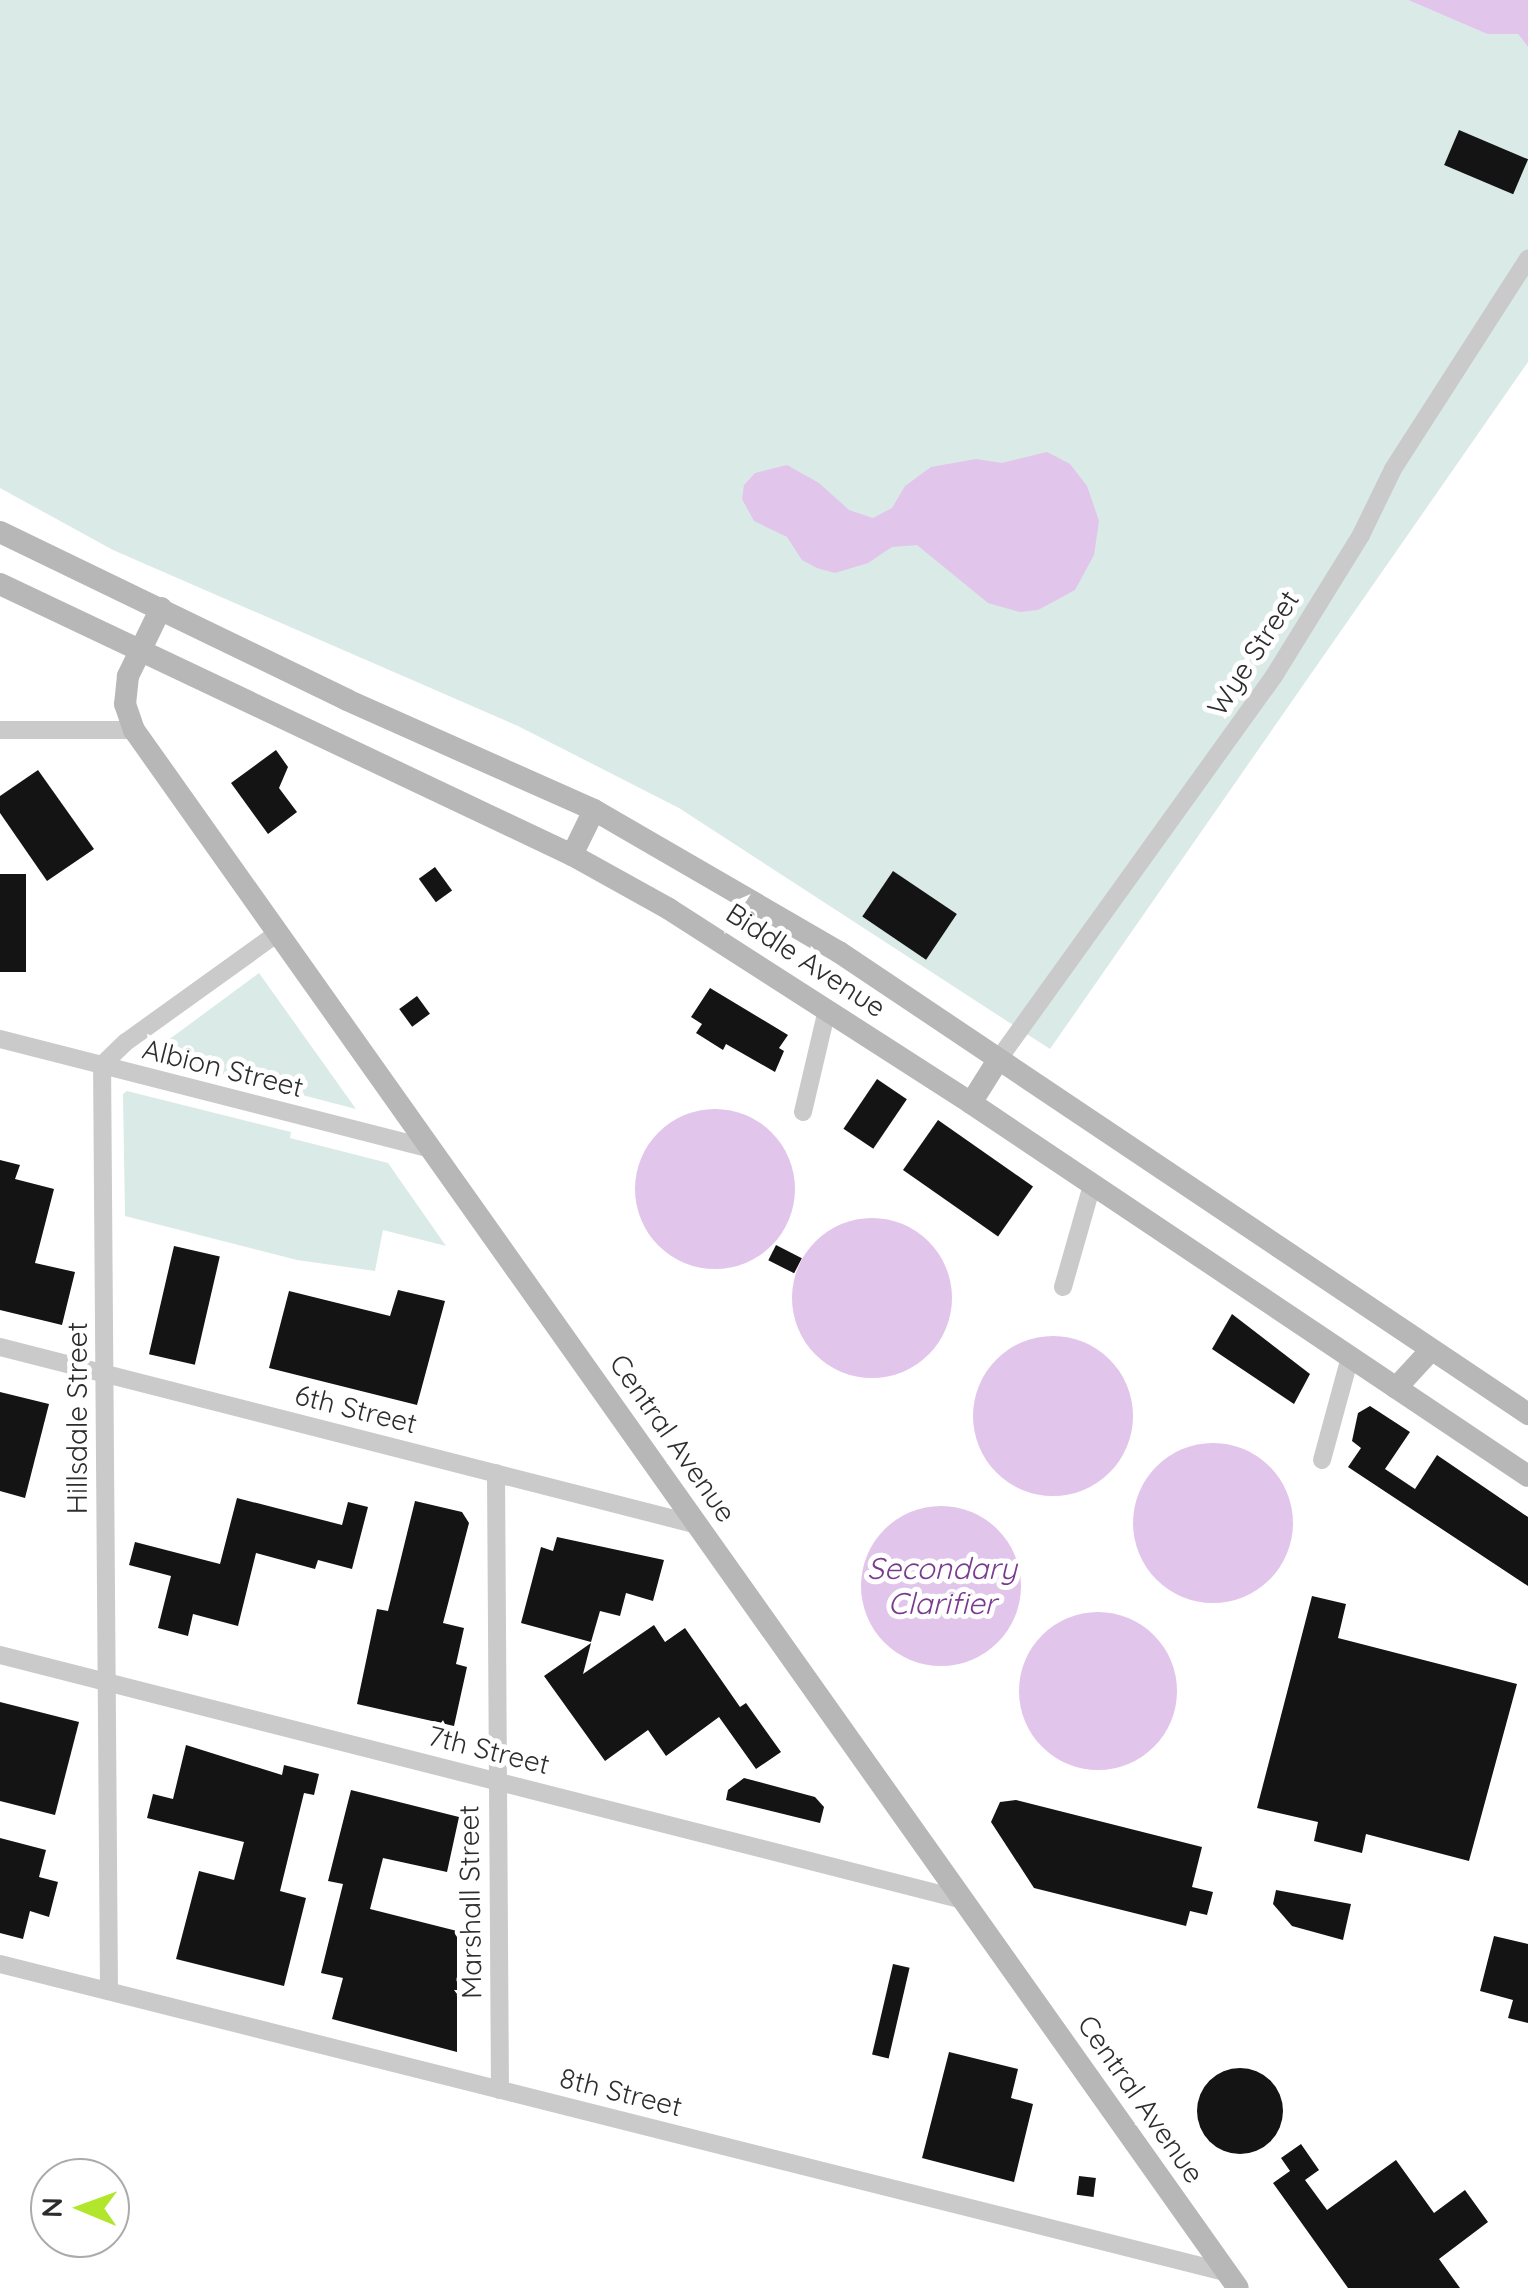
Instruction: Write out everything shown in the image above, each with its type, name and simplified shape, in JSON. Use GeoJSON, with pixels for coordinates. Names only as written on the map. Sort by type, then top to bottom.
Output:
{"type":"FeatureCollection","features":[{"type":"Feature","properties":{"kind":"main road","name":"Biddle Avenue"},"geometry":{"type":"LineString","coordinates":[[0,532],[347,700],[594,810],[839,952],[1528,1414]]}},
{"type":"Feature","properties":{"kind":"main road","name":"Biddle Avenue"},"geometry":{"type":"LineString","coordinates":[[0,584],[572,855],[701,928],[1528,1476]]}},
{"type":"Feature","properties":{"kind":"main road","name":"Central Avenue"},"geometry":{"type":"LineString","coordinates":[[161,608],[128,676],[125,704],[134,730],[1233,2280]]}},
{"type":"Feature","properties":{"kind":"main road"},"geometry":{"type":"LineString","coordinates":[[572,855],[594,810]]}},
{"type":"Feature","properties":{"kind":"main road"},"geometry":{"type":"LineString","coordinates":[[970,1103],[998,1060]]}},
{"type":"Feature","properties":{"kind":"main road"},"geometry":{"type":"LineString","coordinates":[[1396,1388],[1431,1350]]}},
{"type":"Feature","properties":{"kind":"street","name":"Wye Street"},"geometry":{"type":"LineString","coordinates":[[998,1060],[1274,676],[1361,534],[1392,468],[1528,260]]}},
{"type":"Feature","properties":{"kind":"street"},"geometry":{"type":"LineString","coordinates":[[0,730],[134,730]]}},
{"type":"Feature","properties":{"kind":"street"},"geometry":{"type":"LineString","coordinates":[[102,1065],[126,1042],[278,932]]}},
{"type":"Feature","properties":{"kind":"street"},"geometry":{"type":"LineString","coordinates":[[803,1112],[827,1010]]}},
{"type":"Feature","properties":{"kind":"street","name":"Albion Street"},"geometry":{"type":"LineString","coordinates":[[0,1039],[432,1150]]}},
{"type":"Feature","properties":{"kind":"street","name":"Hillsdale Street"},"geometry":{"type":"LineString","coordinates":[[102,1065],[109,1991]]}},
{"type":"Feature","properties":{"kind":"street"},"geometry":{"type":"LineString","coordinates":[[1063,1288],[1092,1185]]}},
{"type":"Feature","properties":{"kind":"street","name":"6th Street"},"geometry":{"type":"LineString","coordinates":[[0,1348],[698,1524]]}},
{"type":"Feature","properties":{"kind":"street"},"geometry":{"type":"LineString","coordinates":[[1322,1460],[1350,1357]]}},
{"type":"Feature","properties":{"kind":"street","name":"Marshall Street"},"geometry":{"type":"LineString","coordinates":[[496,1473],[500,2090]]}},
{"type":"Feature","properties":{"kind":"street","name":"7th Street"},"geometry":{"type":"LineString","coordinates":[[0,1655],[963,1900]]}},
{"type":"Feature","properties":{"kind":"street","name":"8th Street"},"geometry":{"type":"LineString","coordinates":[[0,1964],[1233,2280]]}},
{"type":"Feature","properties":{"kind":"shaded area"},"geometry":{"type":"Polygon","coordinates":[[[0,0],[1408,0],[1487,34],[1518,34],[1528,47],[1528,362],[1050,1049],[679,808],[518,726],[113,550],[0,488],[0,0]]]}},
{"type":"Feature","properties":{"kind":"shaded area"},"geometry":{"type":"Polygon","coordinates":[[[259,973],[356,1109],[148,1055],[259,973]]]}},
{"type":"Feature","properties":{"kind":"shaded area"},"geometry":{"type":"Polygon","coordinates":[[[127,1091],[291,1132],[290,1138],[388,1163],[446,1246],[383,1230],[375,1271],[297,1260],[125,1216],[123,1094],[127,1091]]]}},
{"type":"Feature","properties":{"kind":"water"},"geometry":{"type":"Polygon","coordinates":[[[1408,0],[1528,0],[1528,47],[1518,34],[1487,34],[1408,0]]]}},
{"type":"Feature","properties":{"kind":"water"},"geometry":{"type":"Polygon","coordinates":[[[1047,452],[1070,464],[1087,486],[1099,521],[1094,555],[1075,590],[1038,610],[1020,612],[988,603],[917,545],[892,547],[868,563],[835,573],[817,568],[802,560],[787,537],[754,521],[742,499],[744,485],[755,473],[787,465],[819,483],[849,510],[873,518],[892,508],[905,486],[931,467],[976,459],[1002,463],[1047,452]]]}},
{"type":"Feature","properties":{"kind":"water"},"geometry":{"type":"Polygon","coordinates":[[[715,1109],[746,1115],[771,1133],[789,1158],[795,1189],[789,1220],[771,1245],[746,1263],[715,1269],[684,1263],[659,1245],[641,1220],[635,1189],[641,1158],[659,1133],[684,1115],[715,1109]]]}},
{"type":"Feature","properties":{"kind":"water"},"geometry":{"type":"Polygon","coordinates":[[[872,1218],[903,1224],[928,1242],[946,1267],[952,1298],[946,1329],[928,1354],[903,1372],[872,1378],[841,1372],[816,1354],[798,1329],[792,1298],[798,1267],[816,1242],[841,1224],[872,1218]]]}},
{"type":"Feature","properties":{"kind":"water","name":"Secondary Clarifier"},"geometry":{"type":"Polygon","coordinates":[[[1053,1336],[1084,1342],[1109,1360],[1127,1385],[1133,1416],[1127,1447],[1109,1472],[1084,1490],[1053,1496],[1022,1490],[997,1472],[979,1447],[973,1416],[979,1385],[997,1360],[1022,1342],[1053,1336]]]}},
{"type":"Feature","properties":{"kind":"water"},"geometry":{"type":"Polygon","coordinates":[[[1213,1443],[1244,1449],[1269,1467],[1287,1492],[1293,1523],[1287,1554],[1269,1579],[1244,1597],[1213,1603],[1182,1597],[1157,1579],[1139,1554],[1133,1523],[1139,1492],[1157,1467],[1182,1449],[1213,1443]]]}},
{"type":"Feature","properties":{"kind":"water","name":"Secondary Clarifier"},"geometry":{"type":"Polygon","coordinates":[[[941,1506],[972,1512],[998,1529],[1015,1555],[1021,1586],[1015,1617],[998,1643],[972,1660],[941,1666],[910,1660],[884,1643],[867,1617],[861,1586],[867,1555],[884,1529],[910,1512],[941,1506]]]}},
{"type":"Feature","properties":{"kind":"water","name":"Secondary Clarifier"},"geometry":{"type":"Polygon","coordinates":[[[1098,1612],[1128,1618],[1154,1635],[1171,1661],[1177,1691],[1171,1721],[1154,1747],[1128,1764],[1098,1770],[1068,1764],[1042,1747],[1025,1721],[1019,1691],[1025,1661],[1042,1635],[1068,1618],[1098,1612]]]}},
{"type":"Feature","properties":{"kind":"building"},"geometry":{"type":"Polygon","coordinates":[[[1459,130],[1528,159],[1513,194],[1444,165],[1459,130]]]}},
{"type":"Feature","properties":{"kind":"building"},"geometry":{"type":"Polygon","coordinates":[[[276,750],[288,767],[279,788],[297,812],[268,834],[231,783],[276,750]]]}},
{"type":"Feature","properties":{"kind":"building"},"geometry":{"type":"Polygon","coordinates":[[[38,770],[94,849],[47,881],[0,813],[0,796],[38,770]]]}},
{"type":"Feature","properties":{"kind":"building"},"geometry":{"type":"Polygon","coordinates":[[[435,867],[452,890],[436,902],[419,879],[435,867]]]}},
{"type":"Feature","properties":{"kind":"building"},"geometry":{"type":"Polygon","coordinates":[[[893,871],[957,914],[926,960],[862,917],[893,871]]]}},
{"type":"Feature","properties":{"kind":"building"},"geometry":{"type":"Polygon","coordinates":[[[0,874],[26,874],[26,972],[0,972],[0,874]]]}},
{"type":"Feature","properties":{"kind":"building"},"geometry":{"type":"Polygon","coordinates":[[[710,988],[788,1035],[779,1048],[784,1051],[775,1072],[726,1044],[723,1050],[696,1033],[702,1024],[691,1017],[710,988]]]}},
{"type":"Feature","properties":{"kind":"building"},"geometry":{"type":"Polygon","coordinates":[[[417,996],[430,1014],[412,1027],[399,1009],[417,996]]]}},
{"type":"Feature","properties":{"kind":"building"},"geometry":{"type":"Polygon","coordinates":[[[877,1079],[907,1099],[873,1149],[843,1129],[877,1079]]]}},
{"type":"Feature","properties":{"kind":"building"},"geometry":{"type":"Polygon","coordinates":[[[938,1120],[1033,1187],[998,1237],[903,1170],[938,1120]]]}},
{"type":"Feature","properties":{"kind":"building"},"geometry":{"type":"Polygon","coordinates":[[[0,1160],[20,1165],[15,1179],[54,1189],[35,1263],[75,1272],[62,1325],[0,1310],[0,1160]]]}},
{"type":"Feature","properties":{"kind":"building"},"geometry":{"type":"Polygon","coordinates":[[[776,1245],[802,1258],[794,1273],[768,1260],[776,1245]]]}},
{"type":"Feature","properties":{"kind":"building"},"geometry":{"type":"Polygon","coordinates":[[[174,1246],[220,1257],[195,1365],[149,1354],[174,1246]]]}},
{"type":"Feature","properties":{"kind":"building"},"geometry":{"type":"Polygon","coordinates":[[[398,1290],[445,1301],[417,1405],[269,1368],[289,1291],[390,1316],[398,1290]]]}},
{"type":"Feature","properties":{"kind":"building"},"geometry":{"type":"Polygon","coordinates":[[[1232,1314],[1310,1374],[1294,1404],[1212,1349],[1232,1314]]]}},
{"type":"Feature","properties":{"kind":"building"},"geometry":{"type":"Polygon","coordinates":[[[0,1392],[49,1404],[25,1498],[0,1491],[0,1392]]]}},
{"type":"Feature","properties":{"kind":"building"},"geometry":{"type":"Polygon","coordinates":[[[1370,1406],[1410,1432],[1385,1469],[1415,1489],[1437,1455],[1528,1517],[1528,1586],[1348,1467],[1361,1448],[1352,1441],[1358,1413],[1370,1406]]]}},
{"type":"Feature","properties":{"kind":"building"},"geometry":{"type":"Polygon","coordinates":[[[237,1498],[342,1525],[348,1502],[368,1507],[352,1569],[318,1560],[315,1569],[256,1553],[238,1626],[193,1614],[188,1636],[158,1628],[171,1576],[129,1565],[135,1542],[220,1564],[237,1498]]]}},
{"type":"Feature","properties":{"kind":"building"},"geometry":{"type":"Polygon","coordinates":[[[415,1501],[462,1512],[469,1523],[443,1623],[464,1628],[456,1664],[467,1667],[454,1726],[357,1704],[377,1609],[388,1611],[415,1501]]]}},
{"type":"Feature","properties":{"kind":"building"},"geometry":{"type":"Polygon","coordinates":[[[557,1537],[664,1560],[653,1601],[626,1593],[620,1616],[600,1611],[591,1642],[521,1623],[541,1547],[553,1551],[557,1537]]]}},
{"type":"Feature","properties":{"kind":"building"},"geometry":{"type":"Polygon","coordinates":[[[1312,1596],[1346,1604],[1338,1638],[1517,1684],[1469,1861],[1366,1834],[1362,1853],[1314,1841],[1318,1822],[1257,1808],[1312,1596]]]}},
{"type":"Feature","properties":{"kind":"building"},"geometry":{"type":"Polygon","coordinates":[[[654,1625],[665,1642],[685,1628],[740,1707],[746,1703],[781,1752],[756,1769],[719,1717],[666,1756],[648,1730],[605,1761],[544,1676],[591,1643],[583,1674],[654,1625]]]}},
{"type":"Feature","properties":{"kind":"building"},"geometry":{"type":"Polygon","coordinates":[[[0,1702],[79,1722],[55,1815],[0,1801],[0,1702]]]}},
{"type":"Feature","properties":{"kind":"building"},"geometry":{"type":"Polygon","coordinates":[[[186,1745],[282,1775],[284,1765],[319,1774],[314,1795],[304,1793],[280,1891],[306,1898],[284,1986],[176,1959],[199,1871],[234,1880],[244,1842],[147,1818],[153,1794],[173,1799],[186,1745]]]}},
{"type":"Feature","properties":{"kind":"building"},"geometry":{"type":"Polygon","coordinates":[[[744,1778],[815,1797],[824,1807],[820,1823],[726,1800],[728,1790],[744,1778]]]}},
{"type":"Feature","properties":{"kind":"building"},"geometry":{"type":"Polygon","coordinates":[[[351,1790],[459,1817],[447,1872],[383,1858],[370,1909],[457,1931],[457,2052],[332,2019],[343,1978],[321,1973],[343,1884],[328,1881],[351,1790]]]}},
{"type":"Feature","properties":{"kind":"building"},"geometry":{"type":"Polygon","coordinates":[[[1016,1800],[1202,1847],[1192,1887],[1213,1892],[1207,1915],[1190,1911],[1186,1926],[1034,1888],[991,1822],[1000,1802],[1016,1800]]]}},
{"type":"Feature","properties":{"kind":"building"},"geometry":{"type":"Polygon","coordinates":[[[0,1838],[46,1850],[39,1877],[58,1882],[49,1917],[30,1911],[23,1939],[0,1933],[0,1838]]]}},
{"type":"Feature","properties":{"kind":"building"},"geometry":{"type":"Polygon","coordinates":[[[1276,1890],[1351,1904],[1343,1940],[1292,1926],[1273,1904],[1276,1890]]]}},
{"type":"Feature","properties":{"kind":"building"},"geometry":{"type":"Polygon","coordinates":[[[1494,1936],[1528,1944],[1528,2023],[1508,2018],[1513,2000],[1480,1991],[1494,1936]]]}},
{"type":"Feature","properties":{"kind":"building"},"geometry":{"type":"Polygon","coordinates":[[[893,1964],[910,1968],[889,2058],[872,2055],[893,1964]]]}},
{"type":"Feature","properties":{"kind":"building"},"geometry":{"type":"Polygon","coordinates":[[[949,2052],[1018,2069],[1011,2098],[1033,2104],[1014,2182],[922,2158],[949,2052]]]}},
{"type":"Feature","properties":{"kind":"building"},"geometry":{"type":"Polygon","coordinates":[[[1240,2068],[1264,2075],[1276,2087],[1283,2111],[1276,2135],[1264,2147],[1240,2154],[1216,2147],[1204,2135],[1197,2111],[1204,2087],[1216,2075],[1240,2068]]]}},
{"type":"Feature","properties":{"kind":"building"},"geometry":{"type":"Polygon","coordinates":[[[1301,2144],[1319,2170],[1305,2180],[1327,2210],[1396,2160],[1434,2213],[1465,2190],[1488,2222],[1439,2259],[1460,2288],[1348,2288],[1273,2183],[1290,2171],[1281,2158],[1301,2144]]]}},
{"type":"Feature","properties":{"kind":"building"},"geometry":{"type":"Polygon","coordinates":[[[1079,2176],[1096,2178],[1094,2197],[1077,2195],[1079,2176]]]}}]}
